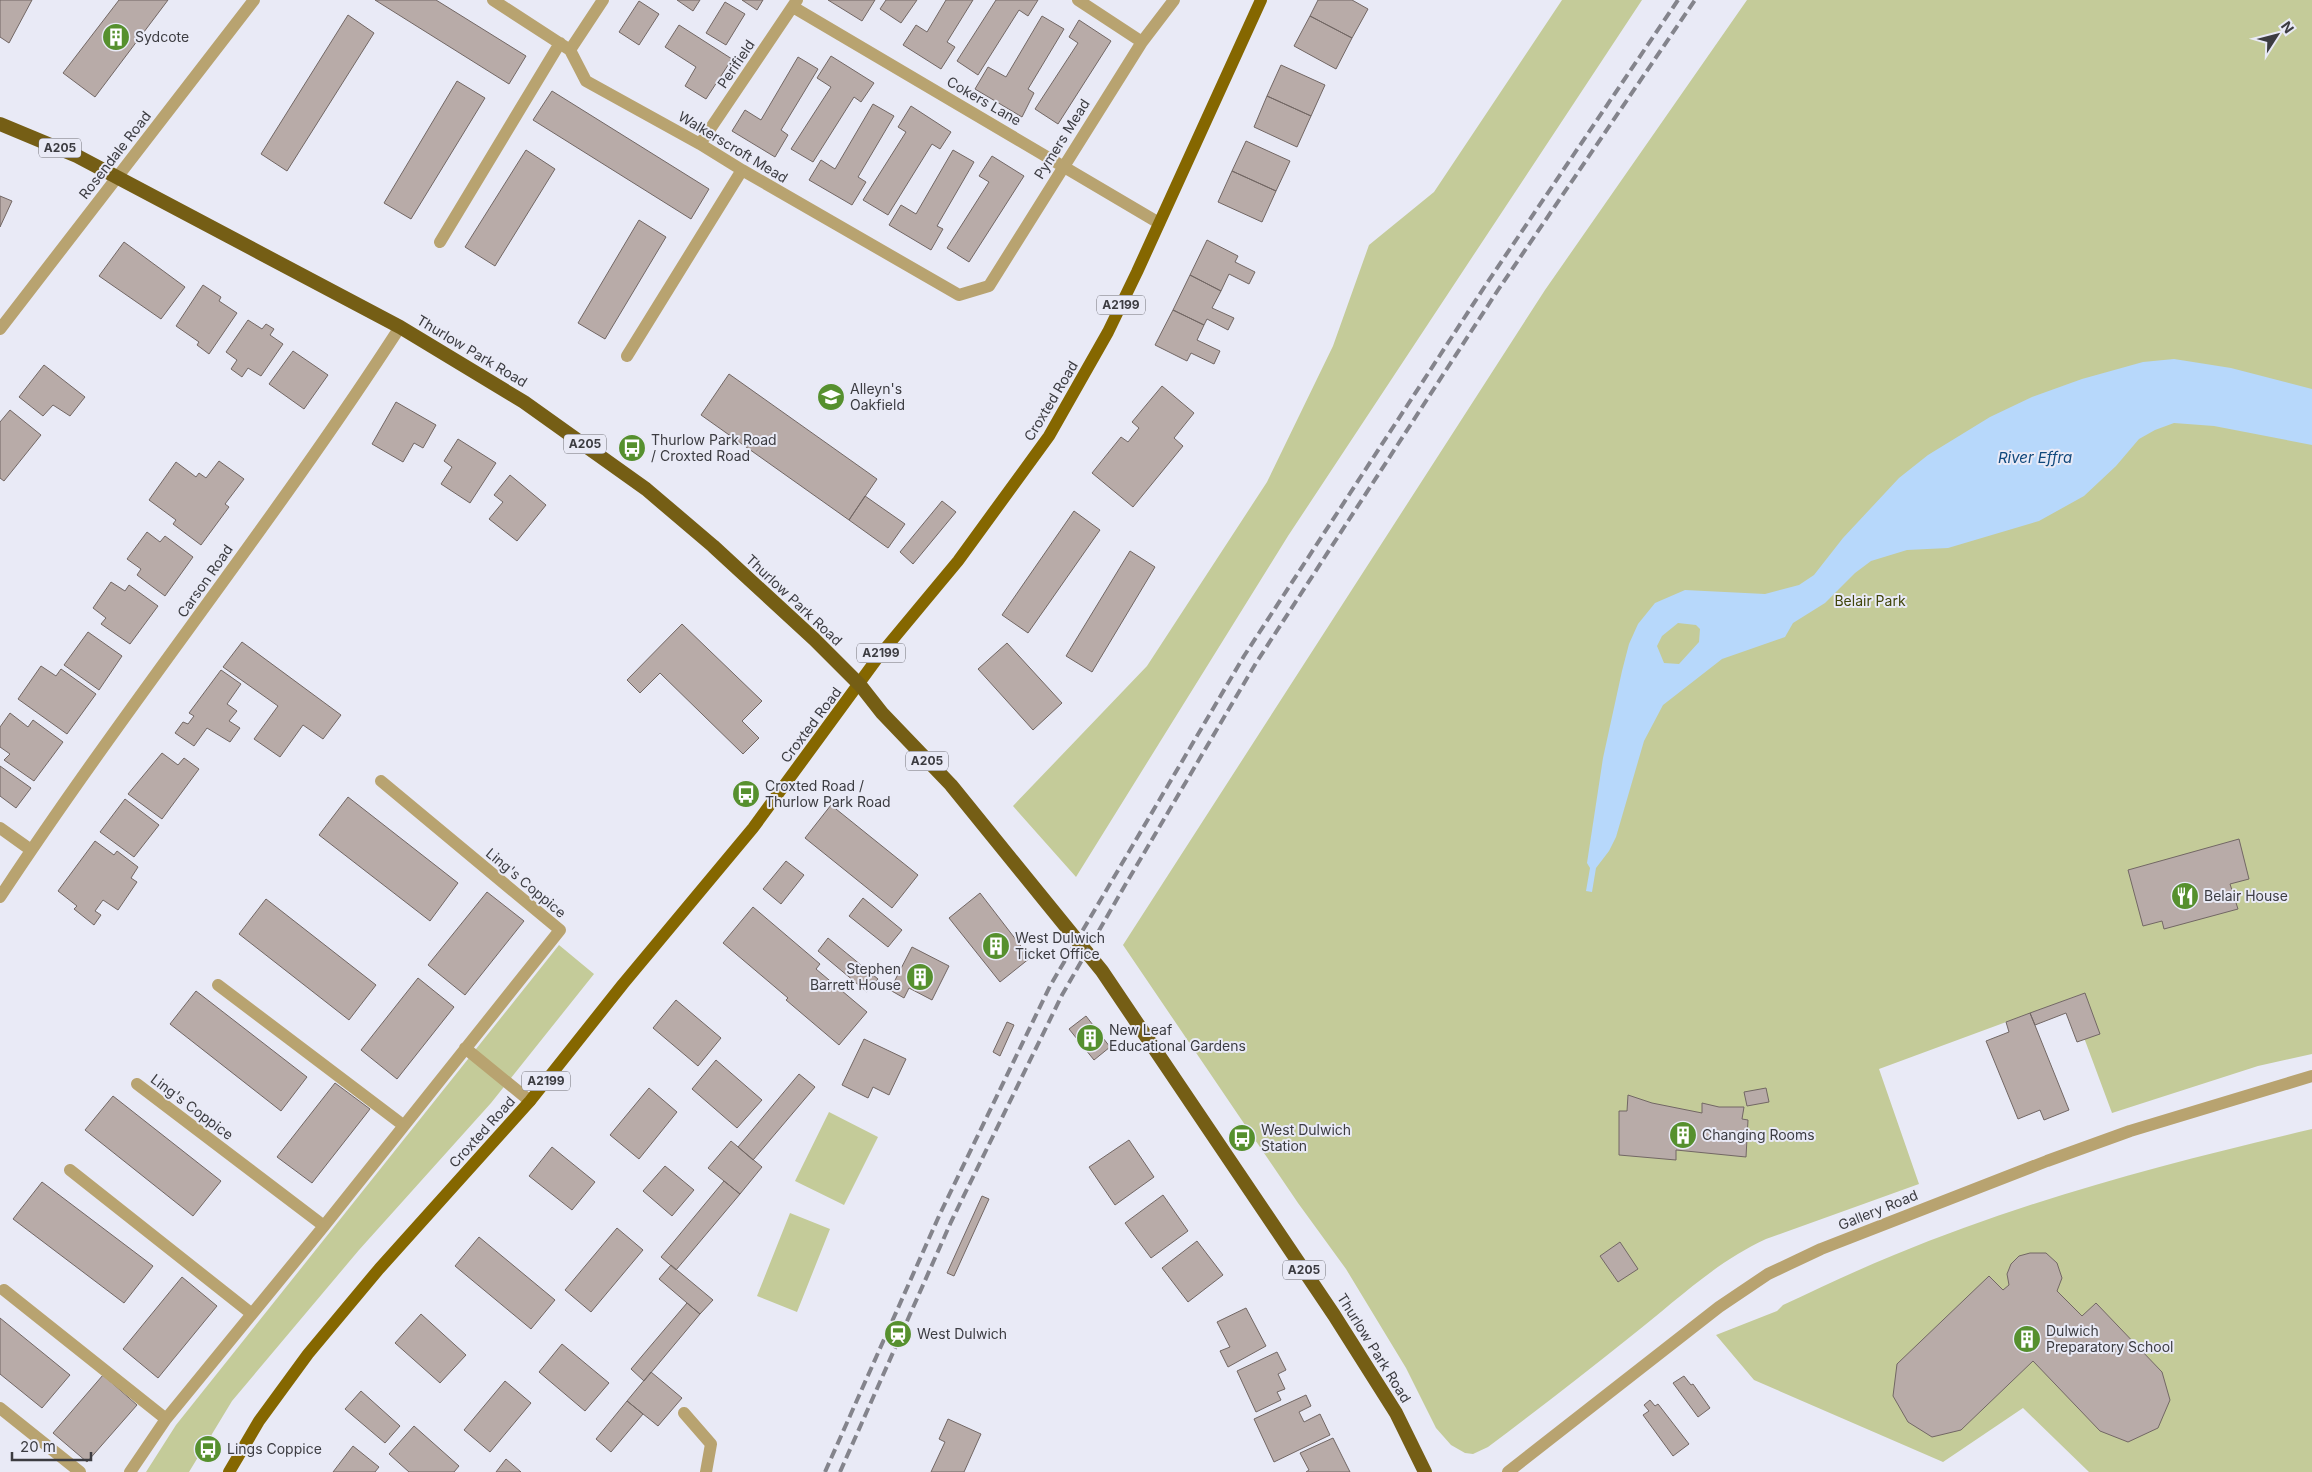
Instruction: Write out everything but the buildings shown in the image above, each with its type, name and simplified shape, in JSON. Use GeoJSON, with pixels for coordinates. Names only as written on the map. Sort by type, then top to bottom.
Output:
{"type":"FeatureCollection","features":[{"type":"Feature","properties":{"kind":"highway","name":"Thurlow Park Road"},"geometry":{"type":"LineString","coordinates":[[0,124],[64,149],[400,327],[524,402],[646,489],[814,638],[860,685],[882,713],[951,785],[1102,971],[1334,1315],[1396,1413],[1425,1472]]}},
{"type":"Feature","properties":{"kind":"main road","name":"Croxted Road"},"geometry":{"type":"LineString","coordinates":[[229,1472],[259,1421],[308,1354],[380,1269],[530,1101],[623,984],[753,828],[905,623],[958,562],[1049,436],[1108,332],[1261,0]]}},
{"type":"Feature","properties":{"kind":"street","name":"Rosendale Road"},"geometry":{"type":"LineString","coordinates":[[0,329],[254,0]]}},
{"type":"Feature","properties":{"kind":"street"},"geometry":{"type":"LineString","coordinates":[[493,0],[565,46]]}},
{"type":"Feature","properties":{"kind":"street"},"geometry":{"type":"LineString","coordinates":[[440,242],[565,46],[603,0]]}},
{"type":"Feature","properties":{"kind":"street"},"geometry":{"type":"LineString","coordinates":[[1078,0],[1142,42]]}},
{"type":"Feature","properties":{"kind":"street","name":"Pymers Mead"},"geometry":{"type":"LineString","coordinates":[[976,291],[989,286],[1063,165],[1142,42],[1174,0]]}},
{"type":"Feature","properties":{"kind":"street","name":"Cokers Lane"},"geometry":{"type":"LineString","coordinates":[[795,4],[1159,223]]}},
{"type":"Feature","properties":{"kind":"street","name":"Perifield"},"geometry":{"type":"LineString","coordinates":[[700,144],[795,4]]}},
{"type":"Feature","properties":{"kind":"street","name":"Walkerscroft Mead"},"geometry":{"type":"LineString","coordinates":[[565,46],[586,81],[700,144],[959,295],[976,291]]}},
{"type":"Feature","properties":{"kind":"street"},"geometry":{"type":"LineString","coordinates":[[627,356],[742,170]]}},
{"type":"Feature","properties":{"kind":"street","name":"Carson Road"},"geometry":{"type":"LineString","coordinates":[[0,897],[31,850],[221,586],[400,327]]}},
{"type":"Feature","properties":{"kind":"street","name":"Ling's Coppice"},"geometry":{"type":"LineString","coordinates":[[130,1472],[166,1418],[324,1226],[560,930],[381,782]]}},
{"type":"Feature","properties":{"kind":"street"},"geometry":{"type":"LineString","coordinates":[[0,828],[31,850]]}},
{"type":"Feature","properties":{"kind":"street"},"geometry":{"type":"LineString","coordinates":[[218,985],[403,1125]]}},
{"type":"Feature","properties":{"kind":"street"},"geometry":{"type":"LineString","coordinates":[[465,1048],[530,1101]]}},
{"type":"Feature","properties":{"kind":"street","name":"Gallery Road"},"geometry":{"type":"LineString","coordinates":[[1508,1472],[1719,1306],[1768,1274],[1821,1249],[2047,1160],[2130,1131],[2312,1076]]}},
{"type":"Feature","properties":{"kind":"street","name":"Ling's Coppice"},"geometry":{"type":"LineString","coordinates":[[137,1084],[324,1226]]}},
{"type":"Feature","properties":{"kind":"street"},"geometry":{"type":"LineString","coordinates":[[70,1170],[252,1314]]}},
{"type":"Feature","properties":{"kind":"street"},"geometry":{"type":"LineString","coordinates":[[4,1290],[166,1418]]}},
{"type":"Feature","properties":{"kind":"street"},"geometry":{"type":"LineString","coordinates":[[0,1408],[80,1472]]}},
{"type":"Feature","properties":{"kind":"street"},"geometry":{"type":"LineString","coordinates":[[684,1413],[711,1444],[706,1472]]}},
{"type":"Feature","properties":{"kind":"green space"},"geometry":{"type":"Polygon","coordinates":[[[1562,0],[1642,0],[1288,536],[1076,877],[1013,806],[1147,666],[1267,482],[1333,346],[1369,245],[1434,192],[1562,0]]]}},
{"type":"Feature","properties":{"kind":"green space","name":"Belair Park"},"geometry":{"type":"Polygon","coordinates":[[[1747,0],[2312,0],[2312,1054],[2258,1066],[2112,1113],[2083,1035],[2082,994],[1879,1069],[1919,1184],[1766,1239],[1747,1249],[1712,1271],[1595,1365],[1488,1447],[1473,1454],[1465,1453],[1451,1445],[1436,1428],[1406,1368],[1346,1269],[1298,1203],[1123,945],[1545,290],[1747,0]]]}},
{"type":"Feature","properties":{"kind":"green space"},"geometry":{"type":"Polygon","coordinates":[[[559,945],[594,974],[491,1103],[359,1250],[232,1401],[189,1472],[146,1472],[176,1425],[559,945]]]}},
{"type":"Feature","properties":{"kind":"green space"},"geometry":{"type":"Polygon","coordinates":[[[829,1112],[878,1137],[844,1205],[795,1181],[829,1112]]]}},
{"type":"Feature","properties":{"kind":"green space"},"geometry":{"type":"Polygon","coordinates":[[[2312,1129],[2312,1472],[2089,1472],[2023,1408],[1943,1462],[1754,1380],[1716,1335],[1777,1311],[1783,1305],[1880,1261],[1996,1216],[2101,1183],[2312,1129]]]}},
{"type":"Feature","properties":{"kind":"green space"},"geometry":{"type":"Polygon","coordinates":[[[790,1213],[830,1229],[797,1312],[757,1296],[790,1213]]]}},
{"type":"Feature","properties":{"kind":"water","name":"River Effra"},"geometry":{"type":"Polygon","coordinates":[[[2174,359],[2231,368],[2312,389],[2312,445],[2214,426],[2174,423],[2155,430],[2139,439],[2116,466],[2084,496],[2039,521],[1948,548],[1907,550],[1871,561],[1855,573],[1825,603],[1793,623],[1785,637],[1722,659],[1663,705],[1644,741],[1616,837],[1609,851],[1596,868],[1592,892],[1586,891],[1590,868],[1587,863],[1603,758],[1622,671],[1629,644],[1638,624],[1655,603],[1685,590],[1765,594],[1799,585],[1814,575],[1843,538],[1899,478],[1928,455],[1990,417],[2032,397],[2082,379],[2143,362],[2174,359]],[[1678,623],[1662,636],[1657,646],[1664,663],[1679,664],[1699,642],[1700,629],[1696,625],[1678,623]]]}},
{"type":"Feature","properties":{"kind":"railway"},"geometry":{"type":"LineString","coordinates":[[825,1472],[939,1216],[1050,986],[1244,656],[1487,283],[1678,0]]}},
{"type":"Feature","properties":{"kind":"railway"},"geometry":{"type":"LineString","coordinates":[[840,1472],[951,1222],[1062,995],[1124,887],[1256,663],[1498,290],[1695,0]]}},
{"type":"Feature","properties":{"kind":"place","name":"Sydcote"},"geometry":{"type":"Point","coordinates":[116,37]}},
{"type":"Feature","properties":{"kind":"place","name":"Alleyn's Oakfield"},"geometry":{"type":"Point","coordinates":[831,397]}},
{"type":"Feature","properties":{"kind":"place","name":"Thurlow Park Road / Croxted Road"},"geometry":{"type":"Point","coordinates":[632,448]}},
{"type":"Feature","properties":{"kind":"place","name":"Croxted Road / Thurlow Park Road"},"geometry":{"type":"Point","coordinates":[746,794]}},
{"type":"Feature","properties":{"kind":"place","name":"Belair House"},"geometry":{"type":"Point","coordinates":[2185,896]}},
{"type":"Feature","properties":{"kind":"place","name":"West Dulwich Ticket Office"},"geometry":{"type":"Point","coordinates":[996,946]}},
{"type":"Feature","properties":{"kind":"place","name":"Stephen Barrett House"},"geometry":{"type":"Point","coordinates":[920,977]}},
{"type":"Feature","properties":{"kind":"place","name":"New Leaf Educational Gardens"},"geometry":{"type":"Point","coordinates":[1090,1038]}},
{"type":"Feature","properties":{"kind":"place","name":"Changing Rooms"},"geometry":{"type":"Point","coordinates":[1683,1135]}},
{"type":"Feature","properties":{"kind":"place","name":"West Dulwich Station"},"geometry":{"type":"Point","coordinates":[1242,1138]}},
{"type":"Feature","properties":{"kind":"place","name":"West Dulwich"},"geometry":{"type":"Point","coordinates":[898,1334]}},
{"type":"Feature","properties":{"kind":"place","name":"Dulwich Preparatory School"},"geometry":{"type":"Point","coordinates":[2027,1339]}},
{"type":"Feature","properties":{"kind":"place","name":"Lings Coppice"},"geometry":{"type":"Point","coordinates":[208,1449]}}]}
